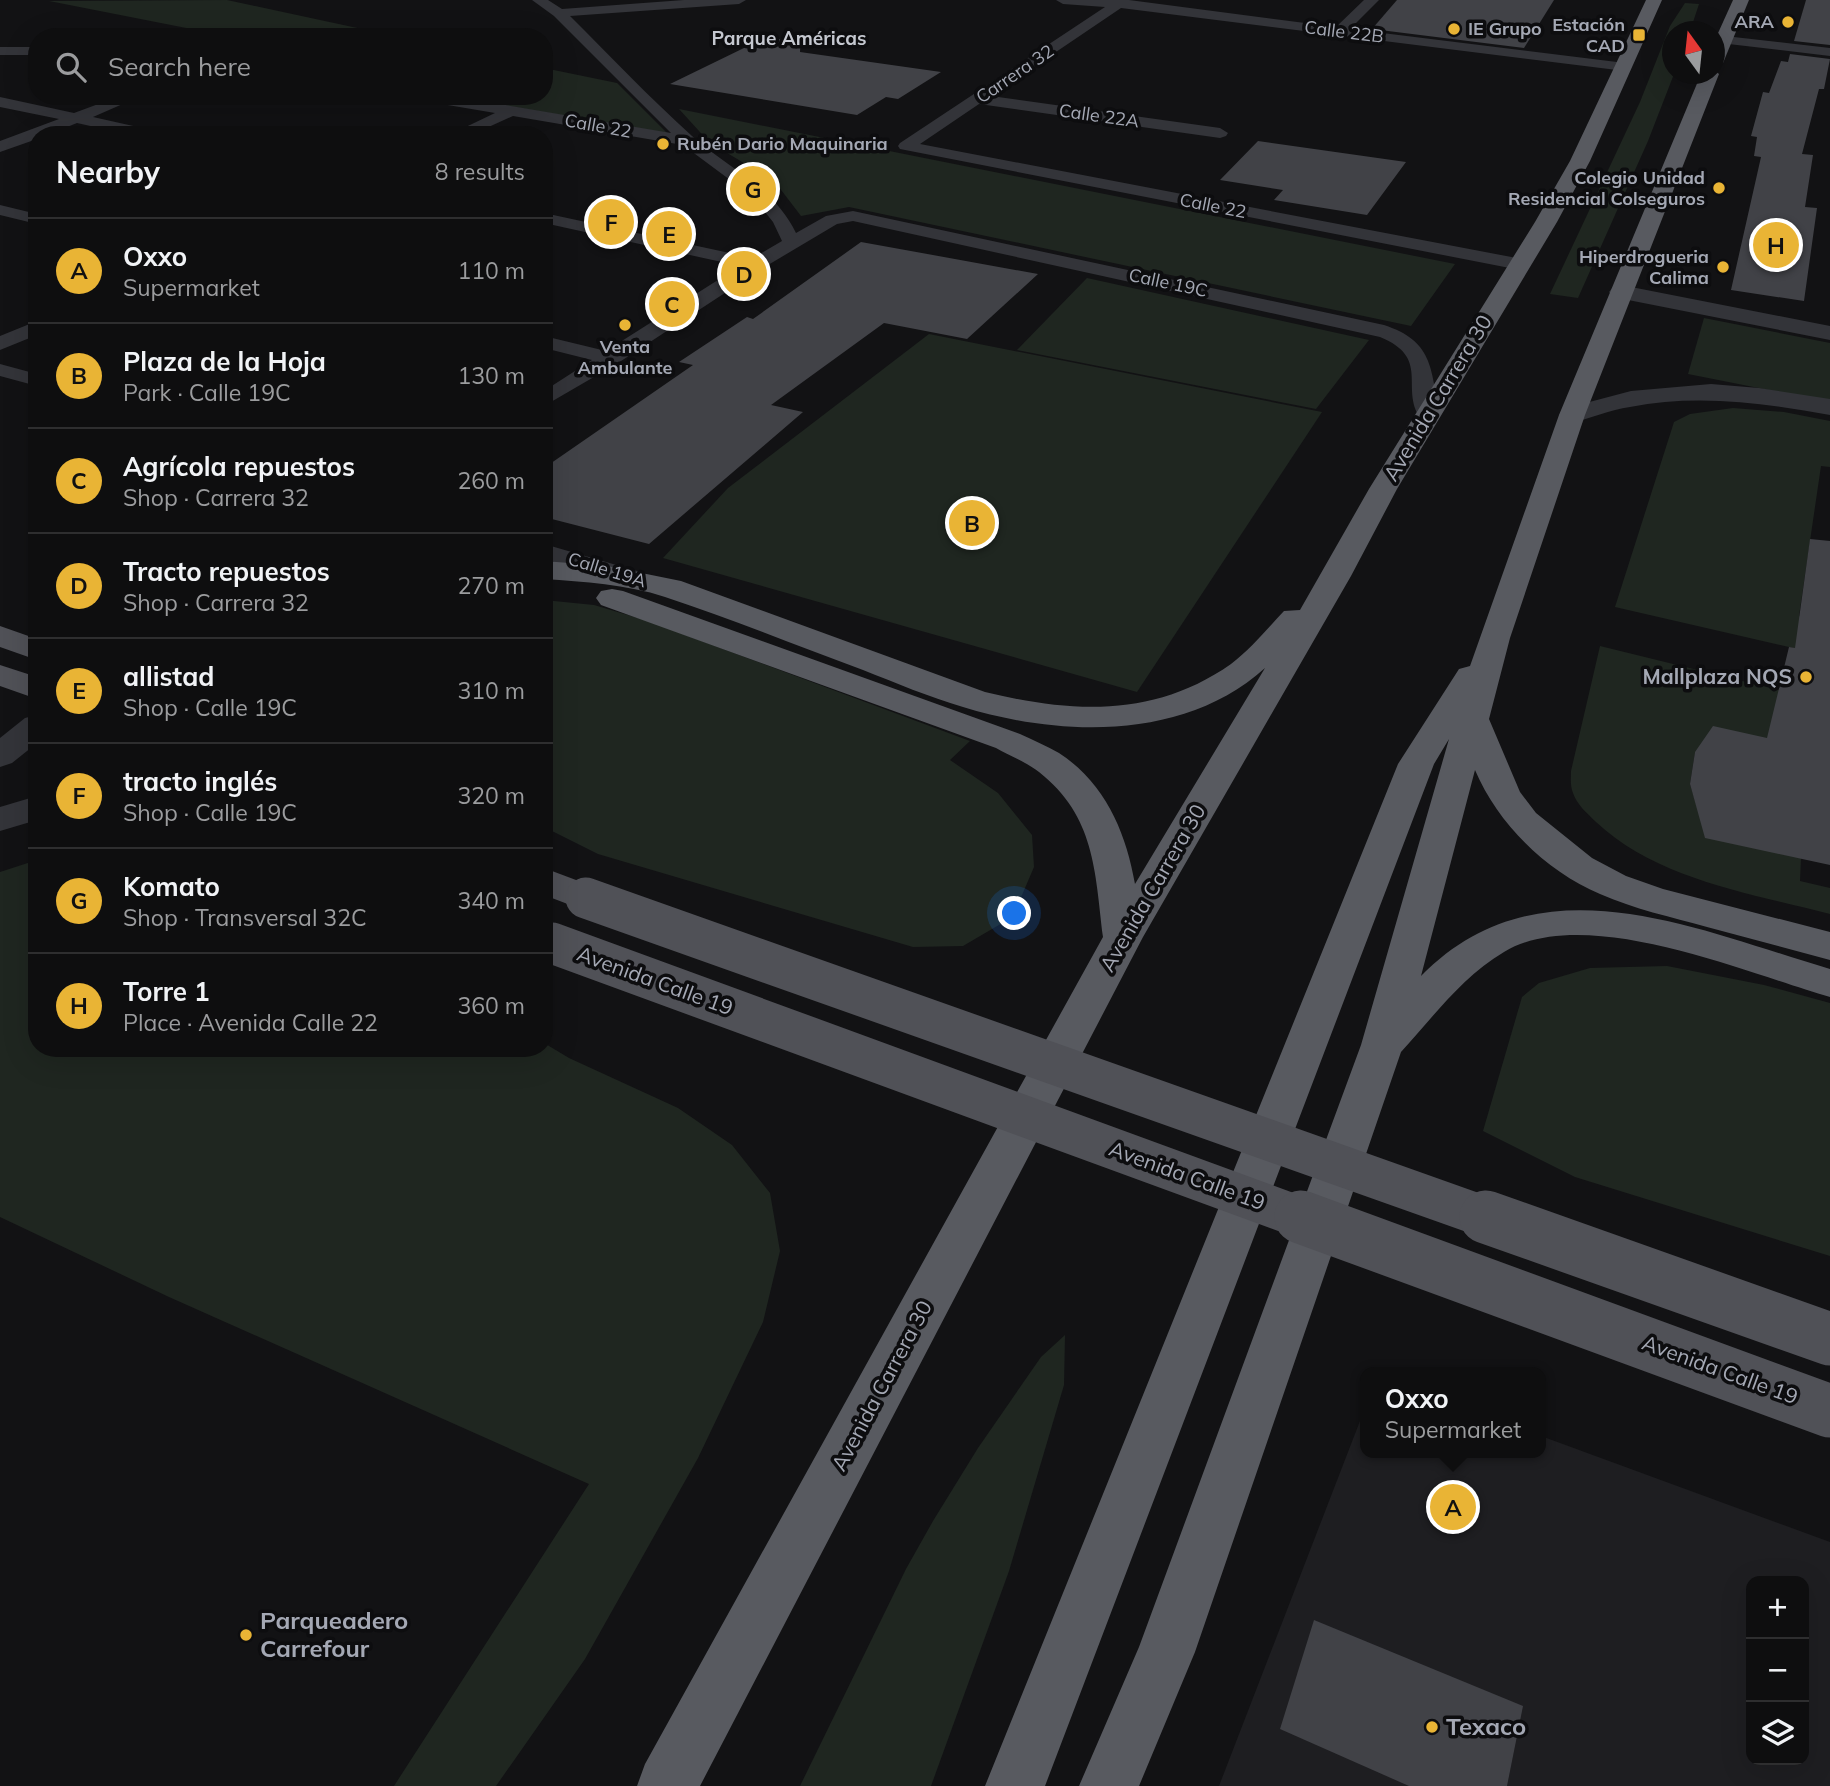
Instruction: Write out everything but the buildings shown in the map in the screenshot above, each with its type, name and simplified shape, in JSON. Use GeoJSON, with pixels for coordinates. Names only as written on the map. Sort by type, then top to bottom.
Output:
{"type":"FeatureCollection","features":[{"type":"Feature","properties":{"kind":"highway","name":"Avenida Carrera 30"},"geometry":{"type":"LineString","coordinates":[[667,1786],[1123,937],[1336,576],[1383,489],[1580,160],[1654,0]]}},
{"type":"Feature","properties":{"kind":"highway"},"geometry":{"type":"LineString","coordinates":[[1725,40],[1741,0]]}},
{"type":"Feature","properties":{"kind":"highway"},"geometry":{"type":"LineString","coordinates":[[1110,1786],[1166,1652],[1382,1045],[1494,638],[1572,415],[1706,84]]}},
{"type":"Feature","properties":{"kind":"highway"},"geometry":{"type":"LineString","coordinates":[[553,571],[607,575],[670,588],[974,700],[1016,711],[1102,719],[1162,711],[1189,703],[1214,690],[1243,670],[1336,576]]}},
{"type":"Feature","properties":{"kind":"highway"},"geometry":{"type":"LineString","coordinates":[[553,590],[597,595],[636,605],[1009,741],[1049,762],[1073,782],[1096,808],[1108,840],[1123,937]]}},
{"type":"Feature","properties":{"kind":"highway"},"geometry":{"type":"LineString","coordinates":[[1015,1786],[1416,764],[1494,638]]}},
{"type":"Feature","properties":{"kind":"highway"},"geometry":{"type":"LineString","coordinates":[[1472,719],[1499,785],[1523,821],[1534,833],[1580,867],[1612,885],[1651,899],[1830,946]]}},
{"type":"Feature","properties":{"kind":"highway"},"geometry":{"type":"LineString","coordinates":[[1382,1045],[1464,959],[1501,937],[1531,926],[1572,921],[1614,923],[1652,929],[1830,983]]}},
{"type":"Feature","properties":{"kind":"main road"},"geometry":{"type":"LineString","coordinates":[[0,636],[28,647]]}},
{"type":"Feature","properties":{"kind":"main road"},"geometry":{"type":"LineString","coordinates":[[0,675],[28,687]]}},
{"type":"Feature","properties":{"kind":"main road"},"geometry":{"type":"LineString","coordinates":[[553,884],[586,898],[1830,1339]]}},
{"type":"Feature","properties":{"kind":"main road","name":"Avenida Calle 19"},"geometry":{"type":"LineString","coordinates":[[553,944],[1830,1411]]}},
{"type":"Feature","properties":{"kind":"street"},"geometry":{"type":"LineString","coordinates":[[539,0],[559,13],[689,141],[769,201],[783,221],[792,243],[553,394]]}},
{"type":"Feature","properties":{"kind":"street"},"geometry":{"type":"LineString","coordinates":[[559,13],[739,0]]}},
{"type":"Feature","properties":{"kind":"street","name":"Calle 22B"},"geometry":{"type":"LineString","coordinates":[[1063,0],[1121,2],[1625,67]]}},
{"type":"Feature","properties":{"kind":"street"},"geometry":{"type":"LineString","coordinates":[[1338,32],[1372,0]]}},
{"type":"Feature","properties":{"kind":"street","name":"Carrera 32"},"geometry":{"type":"LineString","coordinates":[[906,146],[1121,2]]}},
{"type":"Feature","properties":{"kind":"street"},"geometry":{"type":"LineString","coordinates":[[1725,40],[1830,52]]}},
{"type":"Feature","properties":{"kind":"street"},"geometry":{"type":"LineString","coordinates":[[0,51],[28,51]]}},
{"type":"Feature","properties":{"kind":"street","name":"Calle 22A"},"geometry":{"type":"LineString","coordinates":[[978,99],[1220,133]]}},
{"type":"Feature","properties":{"kind":"street"},"geometry":{"type":"LineString","coordinates":[[0,102],[111,126]]}},
{"type":"Feature","properties":{"kind":"street"},"geometry":{"type":"LineString","coordinates":[[58,126],[112,105]]}},
{"type":"Feature","properties":{"kind":"street","name":"Calle 22"},"geometry":{"type":"LineString","coordinates":[[476,105],[689,141]]}},
{"type":"Feature","properties":{"kind":"street"},"geometry":{"type":"LineString","coordinates":[[477,126],[511,111]]}},
{"type":"Feature","properties":{"kind":"street"},"geometry":{"type":"LineString","coordinates":[[0,147],[28,137]]}},
{"type":"Feature","properties":{"kind":"street","name":"Calle 22"},"geometry":{"type":"LineString","coordinates":[[906,146],[1520,264]]}},
{"type":"Feature","properties":{"kind":"street"},"geometry":{"type":"LineString","coordinates":[[0,210],[28,217]]}},
{"type":"Feature","properties":{"kind":"street","name":"Calle 19C"},"geometry":{"type":"LineString","coordinates":[[792,243],[832,220],[853,216],[1281,307],[1384,332],[1406,342],[1416,354],[1428,413]]}},
{"type":"Feature","properties":{"kind":"street"},"geometry":{"type":"LineString","coordinates":[[553,220],[756,264]]}},
{"type":"Feature","properties":{"kind":"street"},"geometry":{"type":"LineString","coordinates":[[1620,292],[1830,333]]}},
{"type":"Feature","properties":{"kind":"street"},"geometry":{"type":"LineString","coordinates":[[0,344],[28,331]]}},
{"type":"Feature","properties":{"kind":"street"},"geometry":{"type":"LineString","coordinates":[[553,344],[611,359]]}},
{"type":"Feature","properties":{"kind":"street"},"geometry":{"type":"LineString","coordinates":[[0,370],[28,378]]}},
{"type":"Feature","properties":{"kind":"street"},"geometry":{"type":"LineString","coordinates":[[1572,415],[1628,399],[1688,393],[1745,394],[1830,407]]}},
{"type":"Feature","properties":{"kind":"street","name":"Calle 19A"},"geometry":{"type":"LineString","coordinates":[[553,554],[670,588]]}},
{"type":"Feature","properties":{"kind":"street"},"geometry":{"type":"LineString","coordinates":[[0,756],[28,733]]}},
{"type":"Feature","properties":{"kind":"street"},"geometry":{"type":"LineString","coordinates":[[0,820],[28,810]]}},
{"type":"Feature","properties":{"kind":"shaded area"},"geometry":{"type":"Polygon","coordinates":[[[227,0],[357,28],[186,28],[49,1],[227,0]]]}},
{"type":"Feature","properties":{"kind":"shaded area"},"geometry":{"type":"Polygon","coordinates":[[[1685,3],[1699,4],[1693,21],[1673,21],[1685,3]]]}},
{"type":"Feature","properties":{"kind":"shaded area"},"geometry":{"type":"Polygon","coordinates":[[[1662,46],[1662,84],[1670,84],[1648,141],[1578,298],[1550,294],[1640,102],[1662,46]]]}},
{"type":"Feature","properties":{"kind":"shaded area"},"geometry":{"type":"Polygon","coordinates":[[[553,70],[617,83],[667,133],[503,105],[553,105],[553,70]]]}},
{"type":"Feature","properties":{"kind":"shaded area"},"geometry":{"type":"Polygon","coordinates":[[[679,109],[1455,264],[1411,326],[849,207],[801,216],[775,182],[709,142],[679,109]]]}},
{"type":"Feature","properties":{"kind":"shaded area"},"geometry":{"type":"Polygon","coordinates":[[[1087,278],[1369,340],[1316,409],[1017,350],[1087,278]]]}},
{"type":"Feature","properties":{"kind":"shaded area"},"geometry":{"type":"Polygon","coordinates":[[[1704,318],[1830,343],[1830,402],[1688,374],[1704,318]]]}},
{"type":"Feature","properties":{"kind":"shaded area"},"geometry":{"type":"Polygon","coordinates":[[[929,334],[1322,412],[1137,692],[663,558],[728,488],[929,334]]]}},
{"type":"Feature","properties":{"kind":"shaded area"},"geometry":{"type":"Polygon","coordinates":[[[1733,408],[1784,412],[1830,421],[1830,467],[1821,466],[1799,616],[1808,621],[1802,650],[1615,607],[1674,422],[1690,414],[1733,408]]]}},
{"type":"Feature","properties":{"kind":"shaded area"},"geometry":{"type":"Polygon","coordinates":[[[553,601],[594,605],[648,621],[970,741],[950,760],[998,793],[1032,835],[1034,867],[1022,895],[1004,922],[963,946],[913,947],[598,854],[553,832],[553,601]]]}},
{"type":"Feature","properties":{"kind":"shaded area"},"geometry":{"type":"Polygon","coordinates":[[[1600,646],[1795,694],[1782,742],[1695,752],[1690,784],[1706,837],[1801,858],[1800,881],[1830,888],[1830,914],[1737,891],[1676,871],[1621,842],[1583,809],[1572,790],[1571,771],[1600,646]]]}},
{"type":"Feature","properties":{"kind":"shaded area"},"geometry":{"type":"Polygon","coordinates":[[[28,863],[28,1057],[553,1057],[553,1048],[678,1108],[732,1145],[770,1193],[780,1251],[763,1322],[698,1458],[585,1659],[496,1786],[394,1786],[589,1484],[169,1297],[0,1217],[0,872],[28,863]]]}},
{"type":"Feature","properties":{"kind":"shaded area"},"geometry":{"type":"Polygon","coordinates":[[[1667,966],[1764,985],[1830,1003],[1830,1256],[1575,1177],[1483,1131],[1522,997],[1539,983],[1590,968],[1667,966]]]}},
{"type":"Feature","properties":{"kind":"shaded area"},"geometry":{"type":"Polygon","coordinates":[[[1065,1335],[1064,1385],[1009,1571],[931,1786],[800,1786],[906,1569],[933,1521],[978,1448],[1041,1357],[1065,1335]]]}},
{"type":"Feature","properties":{"kind":"shaded area"},"geometry":{"type":"Polygon","coordinates":[[[1360,1421],[1360,1458],[1546,1458],[1546,1438],[1830,1542],[1830,1786],[1219,1786],[1360,1421]]]}},
{"type":"Feature","properties":{"kind":"place","name":"ARA"},"geometry":{"type":"Point","coordinates":[1788,22]}},
{"type":"Feature","properties":{"kind":"place","name":"IE Grupo"},"geometry":{"type":"Point","coordinates":[1454,29]}},
{"type":"Feature","properties":{"kind":"place","name":"Estación CAD"},"geometry":{"type":"Point","coordinates":[1639,35]}},
{"type":"Feature","properties":{"kind":"place","name":"Rubén Dario Maquinaria"},"geometry":{"type":"Point","coordinates":[663,144]}},
{"type":"Feature","properties":{"kind":"place","name":"Colegio Unidad Residencial Colseguros"},"geometry":{"type":"Point","coordinates":[1719,188]}},
{"type":"Feature","properties":{"kind":"place","name":"Komato"},"geometry":{"type":"Point","coordinates":[753,189]}},
{"type":"Feature","properties":{"kind":"place","name":"tracto inglés"},"geometry":{"type":"Point","coordinates":[611,222]}},
{"type":"Feature","properties":{"kind":"place","name":"allistad"},"geometry":{"type":"Point","coordinates":[669,234]}},
{"type":"Feature","properties":{"kind":"place","name":"Torre 1"},"geometry":{"type":"Point","coordinates":[1776,245]}},
{"type":"Feature","properties":{"kind":"place","name":"Hiperdrogueria Calima"},"geometry":{"type":"Point","coordinates":[1723,267]}},
{"type":"Feature","properties":{"kind":"place","name":"Tracto repuestos"},"geometry":{"type":"Point","coordinates":[744,274]}},
{"type":"Feature","properties":{"kind":"place","name":"Agrícola repuestos"},"geometry":{"type":"Point","coordinates":[672,304]}},
{"type":"Feature","properties":{"kind":"place","name":"Venta Ambulante"},"geometry":{"type":"Point","coordinates":[625,325]}},
{"type":"Feature","properties":{"kind":"place","name":"Plaza de la Hoja"},"geometry":{"type":"Point","coordinates":[972,523]}},
{"type":"Feature","properties":{"kind":"place","name":"Mallplaza NQS"},"geometry":{"type":"Point","coordinates":[1806,677]}},
{"type":"Feature","properties":{"kind":"place","name":"Oxxo"},"geometry":{"type":"Point","coordinates":[1453,1507]}},
{"type":"Feature","properties":{"kind":"place","name":"Parqueadero Carrefour"},"geometry":{"type":"Point","coordinates":[246,1635]}},
{"type":"Feature","properties":{"kind":"place","name":"Texaco"},"geometry":{"type":"Point","coordinates":[1432,1727]}},
{"type":"Feature","properties":{"kind":"district","name":"Parque Américas"},"geometry":{"type":"Point","coordinates":[789,38]}}]}
